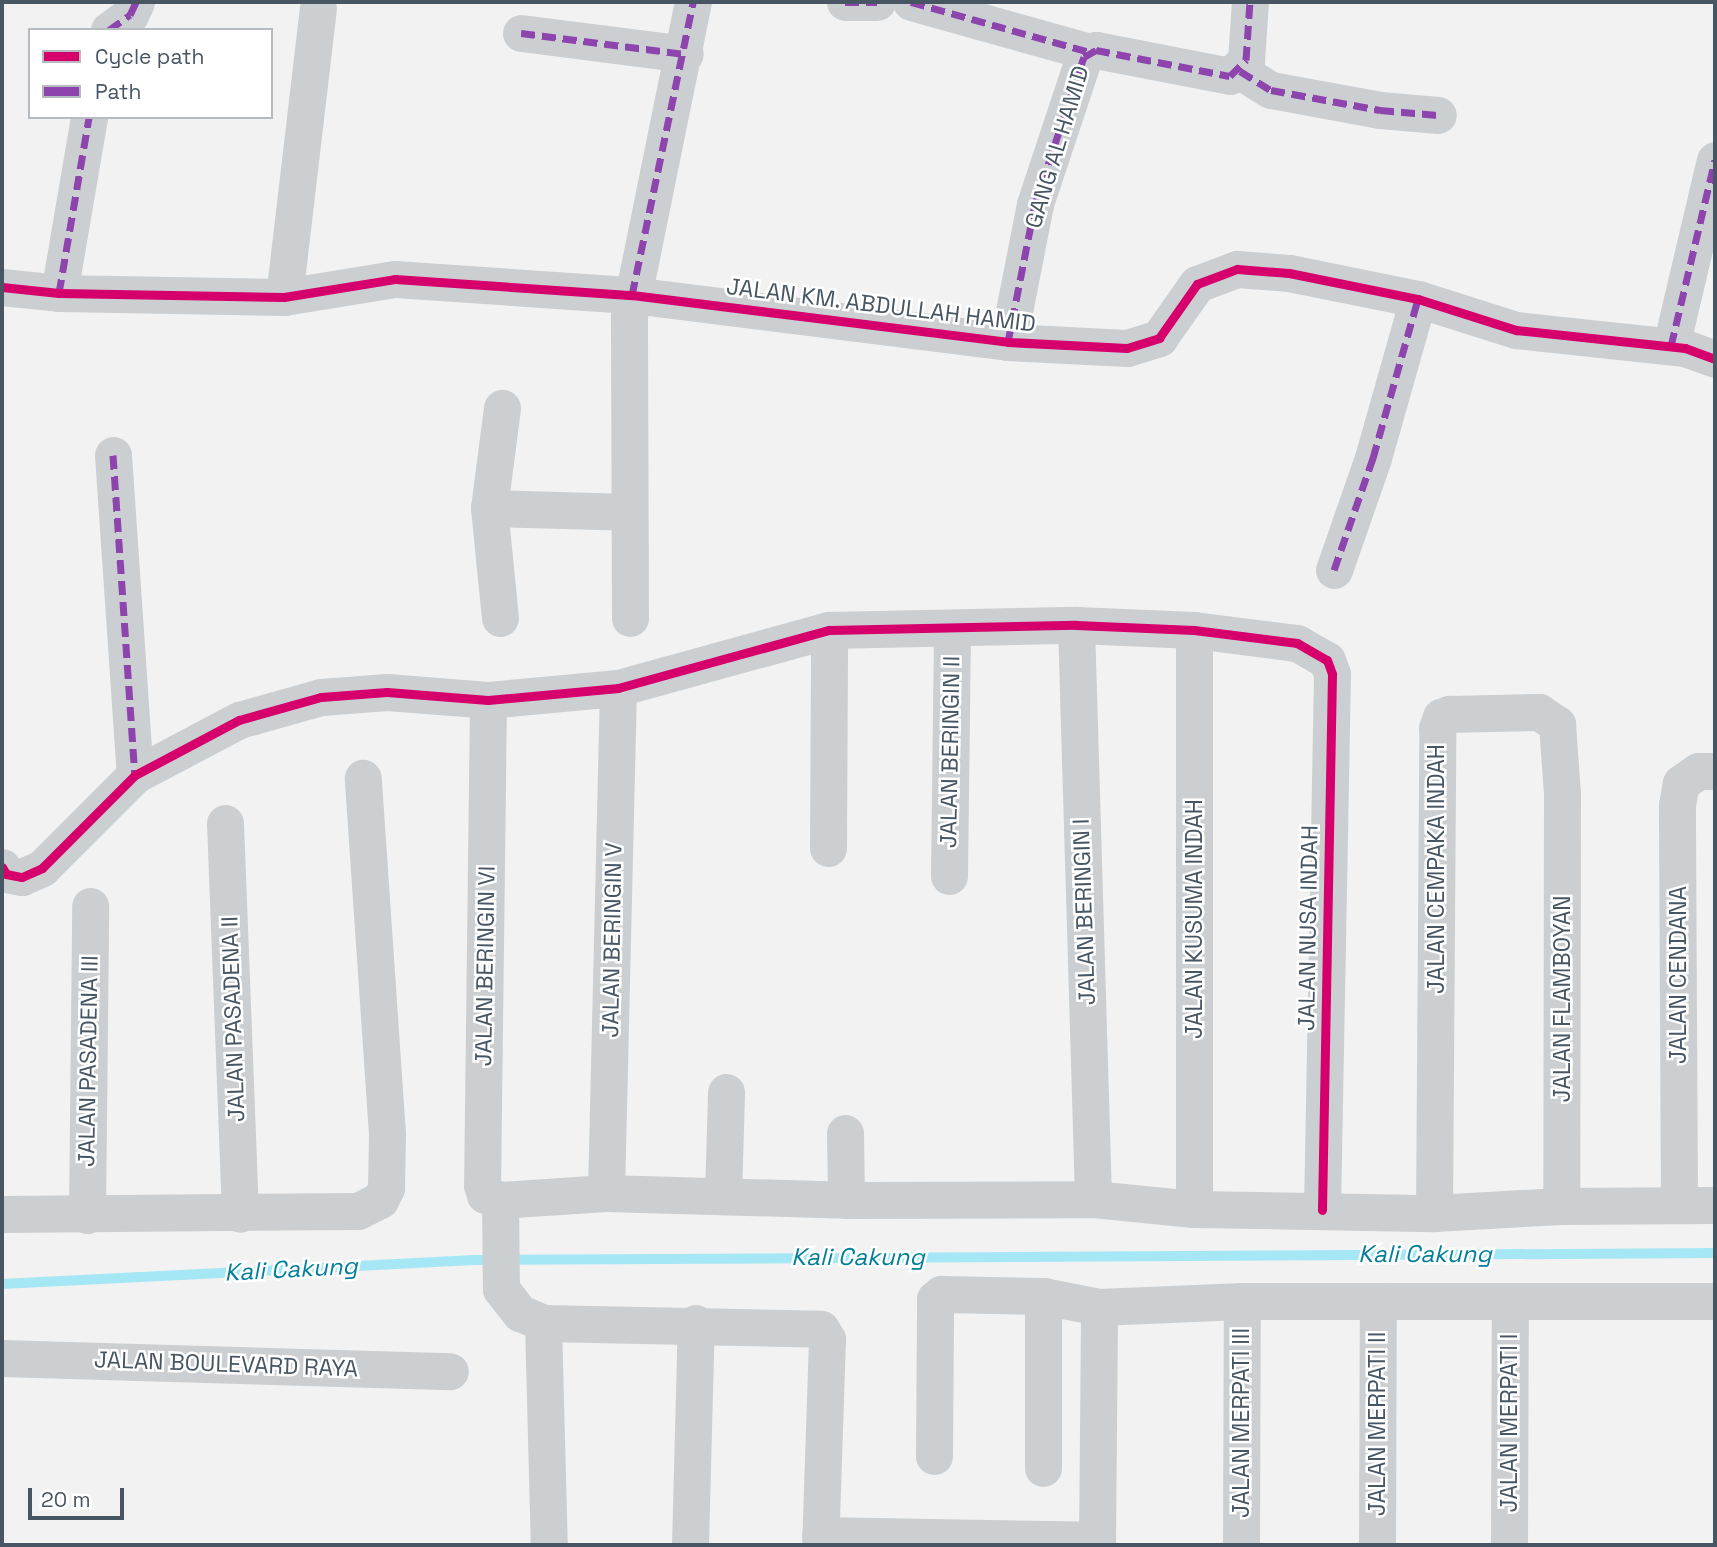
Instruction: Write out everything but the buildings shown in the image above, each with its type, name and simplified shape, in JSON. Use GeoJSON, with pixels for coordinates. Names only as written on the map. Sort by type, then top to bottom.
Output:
{"type":"FeatureCollection","features":[{"type":"Feature","properties":{"kind":"street"},"geometry":{"type":"LineString","coordinates":[[112,28],[130,15],[136,2]]}},
{"type":"Feature","properties":{"kind":"street"},"geometry":{"type":"LineString","coordinates":[[629,618],[632,295],[694,2]]}},
{"type":"Feature","properties":{"kind":"street"},"geometry":{"type":"LineString","coordinates":[[845,2],[877,2]]}},
{"type":"Feature","properties":{"kind":"street"},"geometry":{"type":"LineString","coordinates":[[911,2],[1090,52]]}},
{"type":"Feature","properties":{"kind":"street"},"geometry":{"type":"LineString","coordinates":[[1250,2],[1249,49],[1240,71],[1271,90],[1380,110],[1438,115]]}},
{"type":"Feature","properties":{"kind":"street"},"geometry":{"type":"LineString","coordinates":[[284,297],[318,8]]}},
{"type":"Feature","properties":{"kind":"street"},"geometry":{"type":"LineString","coordinates":[[522,33],[685,54]]}},
{"type":"Feature","properties":{"kind":"street","name":"GANG AL HAMID"},"geometry":{"type":"LineString","coordinates":[[1009,341],[1035,204],[1082,63],[1090,52],[1219,76],[1240,71]]}},
{"type":"Feature","properties":{"kind":"street"},"geometry":{"type":"LineString","coordinates":[[59,293],[89,119]]}},
{"type":"Feature","properties":{"kind":"street"},"geometry":{"type":"LineString","coordinates":[[1671,346],[1712,180]]}},
{"type":"Feature","properties":{"kind":"street","name":"JALAN KM. ABDULLAH HAMID"},"geometry":{"type":"LineString","coordinates":[[2,286],[59,293],[284,297],[395,279],[632,295],[1009,341],[1143,345],[1159,338],[1197,284],[1237,269],[1290,273],[1418,299],[1516,330],[1671,346],[1715,359]]}},
{"type":"Feature","properties":{"kind":"street"},"geometry":{"type":"LineString","coordinates":[[1334,570],[1373,458],[1418,299]]}},
{"type":"Feature","properties":{"kind":"street"},"geometry":{"type":"LineString","coordinates":[[500,618],[489,508],[502,408]]}},
{"type":"Feature","properties":{"kind":"street"},"geometry":{"type":"LineString","coordinates":[[113,456],[135,775]]}},
{"type":"Feature","properties":{"kind":"street"},"geometry":{"type":"LineString","coordinates":[[489,508],[628,512]]}},
{"type":"Feature","properties":{"kind":"street"},"geometry":{"type":"LineString","coordinates":[[2,867],[6,874],[22,877],[42,868],[135,775],[239,720],[321,698],[387,692],[488,700],[618,688],[829,630],[1076,625],[1194,629]]}},
{"type":"Feature","properties":{"kind":"street","name":"JALAN BERINGIN I"},"geometry":{"type":"LineString","coordinates":[[1076,625],[1093,1199]]}},
{"type":"Feature","properties":{"kind":"street","name":"JALAN BERINGIN II"},"geometry":{"type":"LineString","coordinates":[[948,876],[952,628]]}},
{"type":"Feature","properties":{"kind":"street","name":"JALAN NUSA INDAH"},"geometry":{"type":"LineString","coordinates":[[1194,629],[1297,643],[1327,660],[1332,674],[1322,1210]]}},
{"type":"Feature","properties":{"kind":"street","name":"JALAN KUSUMA INDAH"},"geometry":{"type":"LineString","coordinates":[[1194,629],[1194,1209]]}},
{"type":"Feature","properties":{"kind":"street"},"geometry":{"type":"LineString","coordinates":[[828,848],[829,630]]}},
{"type":"Feature","properties":{"kind":"street","name":"JALAN BERINGIN V"},"geometry":{"type":"LineString","coordinates":[[606,1193],[618,688]]}},
{"type":"Feature","properties":{"kind":"street","name":"JALAN BERINGIN VI"},"geometry":{"type":"LineString","coordinates":[[488,700],[482,1185],[485,1195],[501,1210]]}},
{"type":"Feature","properties":{"kind":"street","name":"JALAN CEMPAKA INDAH"},"geometry":{"type":"LineString","coordinates":[[1434,1213],[1437,728],[1441,717],[1515,711],[1552,717],[1557,724],[1562,793]]}},
{"type":"Feature","properties":{"kind":"street","name":"JALAN CENDANA"},"geometry":{"type":"LineString","coordinates":[[1679,1205],[1677,805],[1681,783],[1698,771],[1715,771]]}},
{"type":"Feature","properties":{"kind":"street"},"geometry":{"type":"LineString","coordinates":[[2,1214],[87,1216],[358,1211],[380,1200],[386,1188],[387,1134],[363,778]]}},
{"type":"Feature","properties":{"kind":"street","name":"JALAN FLAMBOYAN"},"geometry":{"type":"LineString","coordinates":[[1561,1206],[1562,793]]}},
{"type":"Feature","properties":{"kind":"street","name":"JALAN PASADENA II"},"geometry":{"type":"LineString","coordinates":[[225,823],[240,1214]]}},
{"type":"Feature","properties":{"kind":"street","name":"JALAN PASADENA III"},"geometry":{"type":"LineString","coordinates":[[87,1216],[90,906]]}},
{"type":"Feature","properties":{"kind":"street"},"geometry":{"type":"LineString","coordinates":[[723,1196],[726,1092]]}},
{"type":"Feature","properties":{"kind":"street"},"geometry":{"type":"LineString","coordinates":[[845,1133],[846,1200]]}},
{"type":"Feature","properties":{"kind":"street"},"geometry":{"type":"LineString","coordinates":[[1099,1307],[1097,1543],[820,1540],[827,1339],[821,1329],[807,1326],[696,1323],[543,1323],[520,1313],[500,1289],[501,1210],[606,1193],[846,1200],[1093,1199],[1194,1209],[1434,1213],[1561,1206],[1715,1205]]}},
{"type":"Feature","properties":{"kind":"street"},"geometry":{"type":"LineString","coordinates":[[934,1456],[935,1299],[941,1294],[1050,1297],[1099,1307],[1242,1301],[1715,1301]]}},
{"type":"Feature","properties":{"kind":"street"},"geometry":{"type":"LineString","coordinates":[[1043,1468],[1050,1297]]}},
{"type":"Feature","properties":{"kind":"street","name":"JALAN MERPATI III"},"geometry":{"type":"LineString","coordinates":[[1241,1545],[1242,1301]]}},
{"type":"Feature","properties":{"kind":"street","name":"JALAN MERPATI I"},"geometry":{"type":"LineString","coordinates":[[1509,1545],[1510,1301]]}},
{"type":"Feature","properties":{"kind":"street","name":"JALAN MERPATI II"},"geometry":{"type":"LineString","coordinates":[[1377,1545],[1378,1302]]}},
{"type":"Feature","properties":{"kind":"street"},"geometry":{"type":"LineString","coordinates":[[543,1323],[549,1545]]}},
{"type":"Feature","properties":{"kind":"street"},"geometry":{"type":"LineString","coordinates":[[690,1545],[696,1323]]}},
{"type":"Feature","properties":{"kind":"street","name":"JALAN BOULEVARD RAYA"},"geometry":{"type":"LineString","coordinates":[[2,1358],[450,1371]]}},
{"type":"Feature","properties":{"kind":"waterway","name":"Kali Cakung"},"geometry":{"type":"LineString","coordinates":[[2,1284],[474,1260],[1715,1253]]}},
{"type":"Feature","properties":{"kind":"marked path"},"geometry":{"type":"LineString","coordinates":[[112,28],[130,15],[136,2]]}},
{"type":"Feature","properties":{"kind":"marked path"},"geometry":{"type":"LineString","coordinates":[[632,295],[693,2]]}},
{"type":"Feature","properties":{"kind":"marked path"},"geometry":{"type":"LineString","coordinates":[[845,2],[877,2]]}},
{"type":"Feature","properties":{"kind":"marked path"},"geometry":{"type":"LineString","coordinates":[[911,2],[1090,52]]}},
{"type":"Feature","properties":{"kind":"marked path"},"geometry":{"type":"LineString","coordinates":[[1008,342],[1035,204],[1084,57],[1096,50],[1230,76],[1246,60],[1250,2]]}},
{"type":"Feature","properties":{"kind":"marked path"},"geometry":{"type":"LineString","coordinates":[[521,33],[685,54]]}},
{"type":"Feature","properties":{"kind":"marked path"},"geometry":{"type":"LineString","coordinates":[[1240,71],[1271,90],[1380,110],[1438,115]]}},
{"type":"Feature","properties":{"kind":"marked path"},"geometry":{"type":"LineString","coordinates":[[59,293],[89,119]]}},
{"type":"Feature","properties":{"kind":"marked path"},"geometry":{"type":"LineString","coordinates":[[1671,346],[1715,160]]}},
{"type":"Feature","properties":{"kind":"marked path"},"geometry":{"type":"LineString","coordinates":[[1334,570],[1373,458],[1418,299]]}},
{"type":"Feature","properties":{"kind":"marked path"},"geometry":{"type":"LineString","coordinates":[[113,455],[135,775]]}},
{"type":"Feature","properties":{"kind":"cycle path"},"geometry":{"type":"LineString","coordinates":[[2,287],[59,293],[284,297],[395,279],[632,295],[1008,342],[1127,348],[1159,338],[1197,284],[1237,269],[1289,273],[1418,299],[1516,330],[1685,348],[1715,359]]}},
{"type":"Feature","properties":{"kind":"cycle path"},"geometry":{"type":"LineString","coordinates":[[2,867],[6,874],[22,877],[42,868],[135,775],[239,720],[321,697],[387,692],[488,700],[618,688],[829,630],[1076,625],[1194,630],[1297,643],[1327,660],[1332,674],[1322,1210]]}}]}
